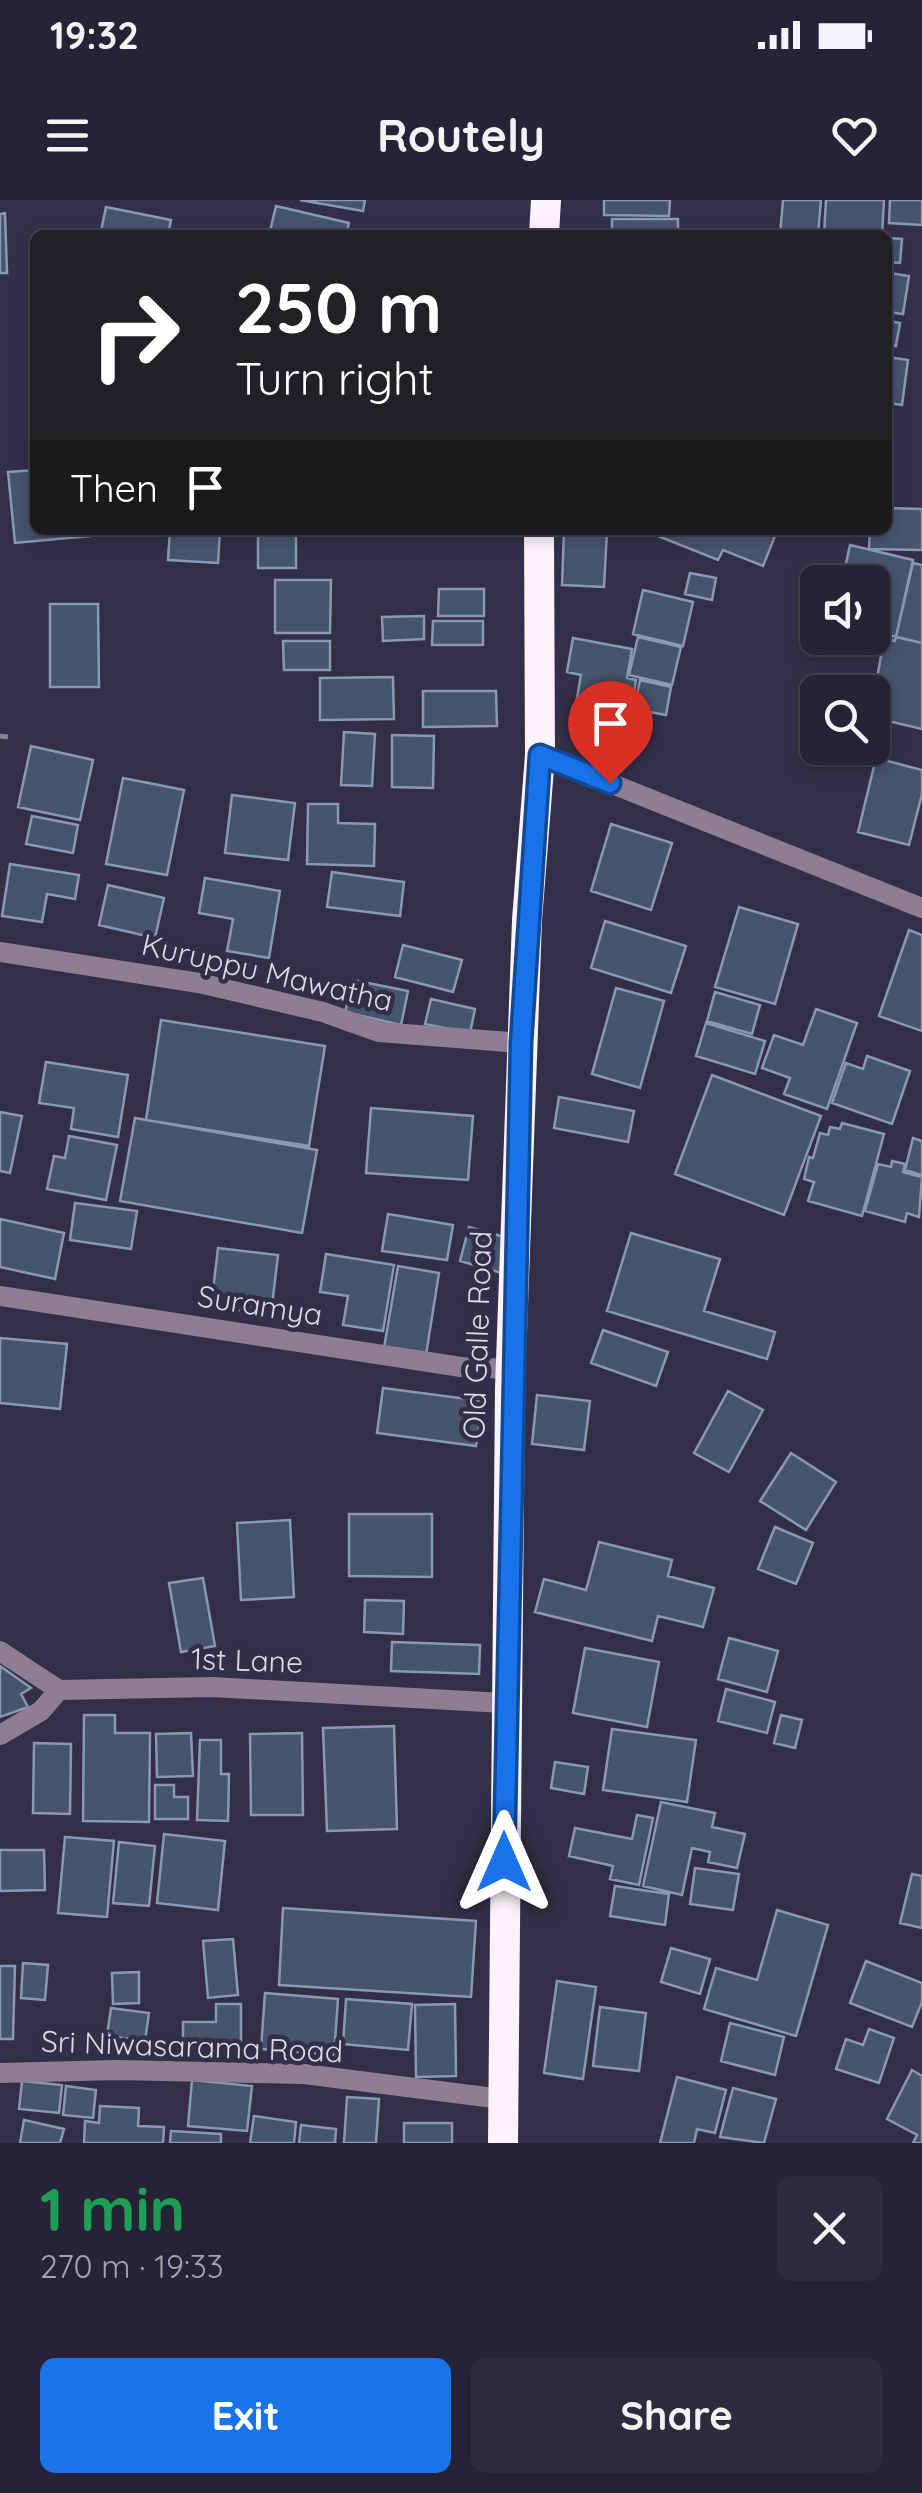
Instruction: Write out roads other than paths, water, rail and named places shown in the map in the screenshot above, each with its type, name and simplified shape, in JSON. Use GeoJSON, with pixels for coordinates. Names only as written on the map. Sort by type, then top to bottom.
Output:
{"type":"FeatureCollection","features":[{"type":"Feature","properties":{"kind":"highway"},"geometry":{"type":"LineString","coordinates":[[544,230],[546,200]]}},
{"type":"Feature","properties":{"kind":"highway","name":"Old Galle Road"},"geometry":{"type":"LineString","coordinates":[[503,2143],[504,1703],[521,1042],[540,755],[539,535]]}},
{"type":"Feature","properties":{"kind":"street"},"geometry":{"type":"LineString","coordinates":[[540,755],[922,908]]}},
{"type":"Feature","properties":{"kind":"street","name":"Kuruppu Mawatha"},"geometry":{"type":"LineString","coordinates":[[0,952],[199,983],[322,1012],[378,1032],[521,1042]]}},
{"type":"Feature","properties":{"kind":"street","name":"Suramya"},"geometry":{"type":"LineString","coordinates":[[0,1296],[462,1368],[512,1370]]}},
{"type":"Feature","properties":{"kind":"street"},"geometry":{"type":"LineString","coordinates":[[0,1651],[60,1690],[41,1711],[0,1735]]}},
{"type":"Feature","properties":{"kind":"street","name":"1st Lane"},"geometry":{"type":"LineString","coordinates":[[60,1690],[212,1687],[504,1703]]}},
{"type":"Feature","properties":{"kind":"street","name":"Sri Niwasarama Road"},"geometry":{"type":"LineString","coordinates":[[0,2073],[117,2070],[304,2074],[502,2099]]}}]}
